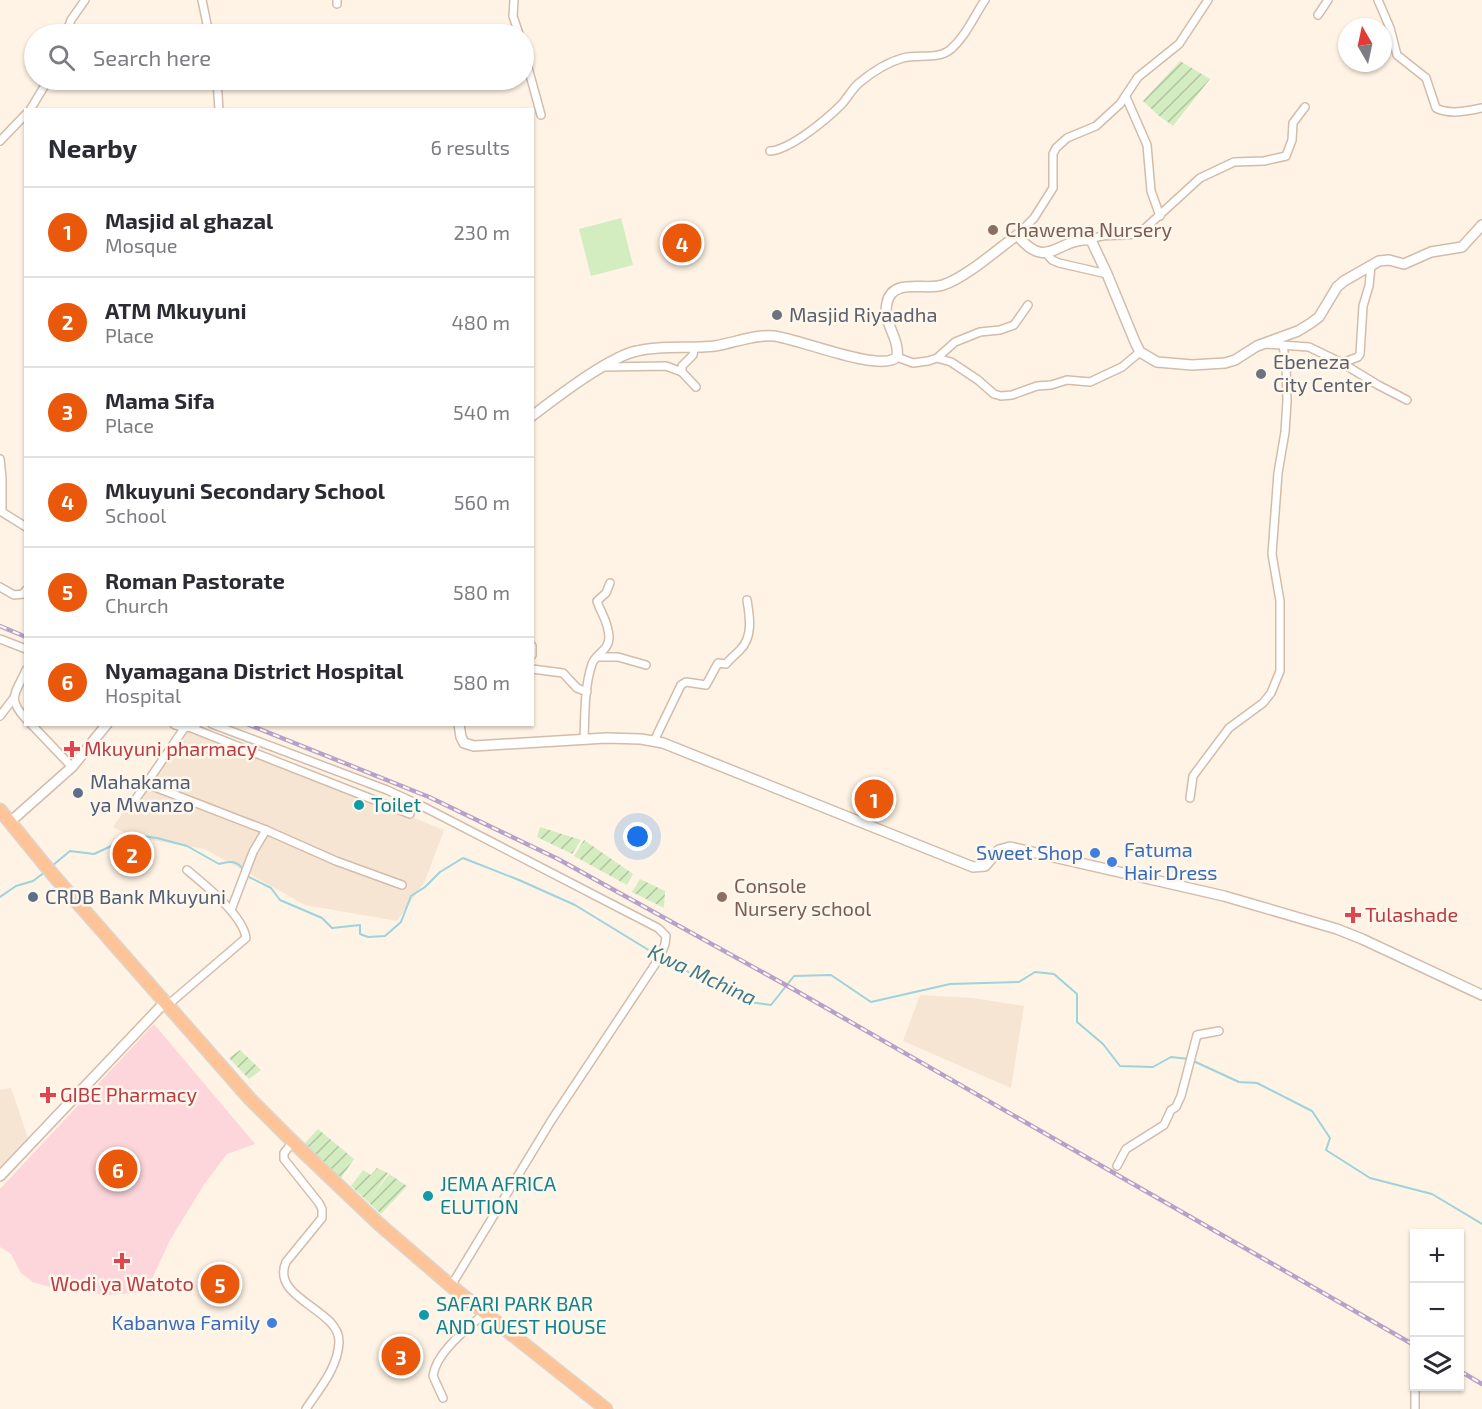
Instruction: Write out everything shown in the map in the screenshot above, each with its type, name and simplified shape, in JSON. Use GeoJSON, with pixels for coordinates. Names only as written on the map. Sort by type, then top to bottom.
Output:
{"type":"FeatureCollection","features":[{"type":"Feature","properties":{"kind":"highway"},"geometry":{"type":"LineString","coordinates":[[0,810],[50,872],[250,1099],[293,1142],[379,1224],[451,1286],[606,1409]]}},
{"type":"Feature","properties":{"kind":"street"},"geometry":{"type":"LineString","coordinates":[[70,24],[85,0]]}},
{"type":"Feature","properties":{"kind":"street"},"geometry":{"type":"LineString","coordinates":[[202,0],[207,24]]}},
{"type":"Feature","properties":{"kind":"street"},"geometry":{"type":"LineString","coordinates":[[514,0],[513,16],[516,24]]}},
{"type":"Feature","properties":{"kind":"street"},"geometry":{"type":"LineString","coordinates":[[770,151],[780,150],[820,125],[860,83],[892,62],[911,56],[939,55],[950,50],[967,31],[985,0]]}},
{"type":"Feature","properties":{"kind":"street"},"geometry":{"type":"LineString","coordinates":[[897,357],[896,340],[887,320],[886,310],[889,296],[894,290],[901,287],[933,287],[950,283],[1017,236],[1034,218],[1053,188],[1053,154],[1056,148],[1067,138],[1096,126],[1126,96],[1138,77],[1179,44],[1208,0]]}},
{"type":"Feature","properties":{"kind":"street"},"geometry":{"type":"LineString","coordinates":[[1318,15],[1328,0]]}},
{"type":"Feature","properties":{"kind":"street"},"geometry":{"type":"LineString","coordinates":[[1378,0],[1397,54],[1426,78],[1436,108],[1442,111],[1482,108]]}},
{"type":"Feature","properties":{"kind":"street"},"geometry":{"type":"LineString","coordinates":[[534,89],[541,115]]}},
{"type":"Feature","properties":{"kind":"street"},"geometry":{"type":"LineString","coordinates":[[31,108],[42,90]]}},
{"type":"Feature","properties":{"kind":"street"},"geometry":{"type":"LineString","coordinates":[[218,90],[219,108]]}},
{"type":"Feature","properties":{"kind":"street"},"geometry":{"type":"LineString","coordinates":[[1126,96],[1147,145],[1151,191],[1160,216]]}},
{"type":"Feature","properties":{"kind":"street"},"geometry":{"type":"LineString","coordinates":[[1017,236],[1026,247],[1035,252],[1046,253],[1097,237],[1135,234],[1148,227],[1195,181],[1208,174],[1234,162],[1264,161],[1286,156],[1292,140],[1293,123],[1305,107]]}},
{"type":"Feature","properties":{"kind":"street"},"geometry":{"type":"LineString","coordinates":[[0,141],[24,116]]}},
{"type":"Feature","properties":{"kind":"street"},"geometry":{"type":"LineString","coordinates":[[1091,240],[1140,351],[1157,362],[1219,364],[1235,360],[1257,346],[1298,331],[1319,317],[1337,287],[1379,261],[1389,260],[1404,264],[1431,252],[1462,247],[1482,225]]}},
{"type":"Feature","properties":{"kind":"street"},"geometry":{"type":"LineString","coordinates":[[1046,253],[1052,260],[1059,263],[1107,274]]}},
{"type":"Feature","properties":{"kind":"street"},"geometry":{"type":"LineString","coordinates":[[1342,363],[1360,354],[1363,306],[1369,286],[1371,266]]}},
{"type":"Feature","properties":{"kind":"street"},"geometry":{"type":"LineString","coordinates":[[897,357],[913,363],[937,358],[956,342],[980,332],[1000,330],[1014,324],[1028,305]]}},
{"type":"Feature","properties":{"kind":"street"},"geometry":{"type":"LineString","coordinates":[[534,414],[564,392],[635,351],[694,349],[772,336],[877,363],[894,360],[897,357]]}},
{"type":"Feature","properties":{"kind":"street"},"geometry":{"type":"LineString","coordinates":[[1264,344],[1309,347],[1407,400]]}},
{"type":"Feature","properties":{"kind":"street"},"geometry":{"type":"LineString","coordinates":[[1190,798],[1193,776],[1229,728],[1263,703],[1271,693],[1280,670],[1280,601],[1272,554],[1278,473],[1285,432],[1287,401],[1283,345]]}},
{"type":"Feature","properties":{"kind":"street"},"geometry":{"type":"LineString","coordinates":[[682,372],[682,366],[692,357],[694,349]]}},
{"type":"Feature","properties":{"kind":"street"},"geometry":{"type":"LineString","coordinates":[[937,358],[951,362],[994,394],[1006,396],[1037,386],[1052,385],[1067,380],[1090,382],[1122,368],[1140,351]]}},
{"type":"Feature","properties":{"kind":"street"},"geometry":{"type":"LineString","coordinates":[[604,367],[654,365],[672,367],[682,372],[696,387]]}},
{"type":"Feature","properties":{"kind":"street"},"geometry":{"type":"LineString","coordinates":[[0,459],[2,512],[24,525]]}},
{"type":"Feature","properties":{"kind":"street"},"geometry":{"type":"LineString","coordinates":[[584,740],[586,692],[592,664],[607,647],[609,637],[605,615],[597,601],[606,593],[610,583]]}},
{"type":"Feature","properties":{"kind":"street"},"geometry":{"type":"LineString","coordinates":[[0,587],[24,598]]}},
{"type":"Feature","properties":{"kind":"street"},"geometry":{"type":"LineString","coordinates":[[14,595],[24,593]]}},
{"type":"Feature","properties":{"kind":"street"},"geometry":{"type":"LineString","coordinates":[[654,741],[681,685],[688,682],[706,685],[718,663],[726,664],[744,644],[750,624],[747,600]]}},
{"type":"Feature","properties":{"kind":"street"},"geometry":{"type":"LineString","coordinates":[[0,639],[24,648]]}},
{"type":"Feature","properties":{"kind":"street"},"geometry":{"type":"LineString","coordinates":[[597,657],[625,659],[646,665]]}},
{"type":"Feature","properties":{"kind":"street"},"geometry":{"type":"LineString","coordinates":[[534,669],[563,673],[577,688],[586,692]]}},
{"type":"Feature","properties":{"kind":"street"},"geometry":{"type":"LineString","coordinates":[[0,716],[13,699],[24,674]]}},
{"type":"Feature","properties":{"kind":"street"},"geometry":{"type":"LineString","coordinates":[[13,699],[14,706],[24,717]]}},
{"type":"Feature","properties":{"kind":"street"},"geometry":{"type":"LineString","coordinates":[[33,726],[72,767]]}},
{"type":"Feature","properties":{"kind":"street"},"geometry":{"type":"LineString","coordinates":[[10,822],[72,767],[105,726]]}},
{"type":"Feature","properties":{"kind":"street"},"geometry":{"type":"LineString","coordinates":[[131,806],[186,726],[410,814]]}},
{"type":"Feature","properties":{"kind":"street"},"geometry":{"type":"LineString","coordinates":[[217,726],[387,790],[423,806],[658,928],[666,936],[660,957],[551,1121],[451,1286]]}},
{"type":"Feature","properties":{"kind":"street"},"geometry":{"type":"LineString","coordinates":[[459,726],[460,737],[464,743],[474,746],[627,738],[654,741],[688,752],[772,788],[973,867],[985,866],[999,850],[1010,847],[1224,896],[1362,939],[1482,996]]}},
{"type":"Feature","properties":{"kind":"street"},"geometry":{"type":"LineString","coordinates":[[147,784],[266,830],[336,861],[402,885]]}},
{"type":"Feature","properties":{"kind":"street"},"geometry":{"type":"LineString","coordinates":[[231,910],[253,852],[266,830]]}},
{"type":"Feature","properties":{"kind":"street"},"geometry":{"type":"LineString","coordinates":[[0,1176],[167,1003],[246,938],[246,934],[231,910],[187,870]]}},
{"type":"Feature","properties":{"kind":"street"},"geometry":{"type":"LineString","coordinates":[[1117,1166],[1126,1149],[1164,1125],[1171,1110],[1176,1107],[1197,1035],[1219,1030]]}},
{"type":"Feature","properties":{"kind":"street"},"geometry":{"type":"LineString","coordinates":[[293,1142],[284,1153],[284,1159],[319,1203],[322,1218],[286,1262],[284,1277],[292,1290],[330,1323],[339,1338],[337,1352],[327,1379],[306,1409]]}},
{"type":"Feature","properties":{"kind":"street"},"geometry":{"type":"LineString","coordinates":[[443,1398],[433,1376],[437,1364],[454,1340],[485,1313]]}},
{"type":"Feature","properties":{"kind":"street"},"geometry":{"type":"LineString","coordinates":[[1415,1391],[1415,1409]]}},
{"type":"Feature","properties":{"kind":"shaded area"},"geometry":{"type":"Polygon","coordinates":[[[188,730],[444,830],[425,881],[397,921],[305,905],[205,849],[132,837],[113,827],[169,746],[188,730]]]}},
{"type":"Feature","properties":{"kind":"shaded area"},"geometry":{"type":"Polygon","coordinates":[[[920,995],[972,998],[1024,1006],[1011,1088],[903,1041],[920,995]]]}},
{"type":"Feature","properties":{"kind":"shaded area"},"geometry":{"type":"Polygon","coordinates":[[[154,1024],[255,1144],[227,1154],[205,1183],[170,1240],[146,1292],[107,1295],[50,1287],[33,1282],[21,1273],[11,1254],[0,1247],[0,1189],[154,1024]]]}},
{"type":"Feature","properties":{"kind":"shaded area"},"geometry":{"type":"Polygon","coordinates":[[[11,1088],[31,1147],[0,1177],[0,1090],[11,1088]]]}},
{"type":"Feature","properties":{"kind":"green space"},"geometry":{"type":"Polygon","coordinates":[[[1180,61],[1210,79],[1173,126],[1143,101],[1180,61]]]}},
{"type":"Feature","properties":{"kind":"green space"},"geometry":{"type":"Polygon","coordinates":[[[621,218],[633,265],[591,276],[579,229],[621,218]]]}},
{"type":"Feature","properties":{"kind":"green space"},"geometry":{"type":"Polygon","coordinates":[[[540,827],[581,840],[572,854],[537,837],[540,827]]]}},
{"type":"Feature","properties":{"kind":"green space"},"geometry":{"type":"Polygon","coordinates":[[[584,840],[633,874],[627,885],[574,856],[584,840]]]}},
{"type":"Feature","properties":{"kind":"green space"},"geometry":{"type":"Polygon","coordinates":[[[640,879],[665,891],[664,908],[632,892],[640,879]]]}},
{"type":"Feature","properties":{"kind":"green space"},"geometry":{"type":"Polygon","coordinates":[[[240,1050],[261,1070],[249,1079],[229,1058],[240,1050]]]}},
{"type":"Feature","properties":{"kind":"green space"},"geometry":{"type":"Polygon","coordinates":[[[318,1129],[354,1159],[341,1178],[304,1144],[318,1129]]]}},
{"type":"Feature","properties":{"kind":"green space"},"geometry":{"type":"Polygon","coordinates":[[[377,1168],[388,1173],[370,1200],[389,1174],[407,1186],[381,1214],[351,1186],[363,1170],[371,1175],[377,1168]]]}},
{"type":"Feature","properties":{"kind":"waterway","name":"Kwa Mchina"},"geometry":{"type":"LineString","coordinates":[[52,866],[70,851],[94,854],[135,835],[187,846],[219,864],[236,863],[244,871]]}},
{"type":"Feature","properties":{"kind":"waterway","name":"Kwa Mchina"},"geometry":{"type":"LineString","coordinates":[[247,876],[271,888],[280,900],[322,918],[332,928],[360,925],[360,934],[368,937],[385,936],[401,922],[411,896],[425,887],[440,872],[463,858],[575,905],[660,957],[670,960],[693,975],[716,981],[749,1002],[771,1005],[794,976],[831,975],[871,1002],[950,984],[1019,982],[1035,972],[1054,974],[1077,994],[1077,1022],[1103,1044],[1120,1066],[1153,1067],[1171,1057],[1189,1059],[1239,1082],[1257,1083],[1312,1111],[1330,1138],[1326,1150],[1370,1178],[1432,1194],[1482,1224]]}},
{"type":"Feature","properties":{"kind":"waterway","name":"Kwa Mchina"},"geometry":{"type":"LineString","coordinates":[[0,897],[16,886],[33,881],[45,872]]}},
{"type":"Feature","properties":{"kind":"railway"},"geometry":{"type":"LineString","coordinates":[[0,626],[24,636]]}},
{"type":"Feature","properties":{"kind":"railway"},"geometry":{"type":"LineString","coordinates":[[252,726],[429,797],[558,859],[793,989],[1410,1343]]}},
{"type":"Feature","properties":{"kind":"railway"},"geometry":{"type":"LineString","coordinates":[[1464,1373],[1482,1384]]}},
{"type":"Feature","properties":{"kind":"place","name":"Chawema Nursery"},"geometry":{"type":"Point","coordinates":[993,230]}},
{"type":"Feature","properties":{"kind":"place","name":"Mkuyuni Secondary School"},"geometry":{"type":"Point","coordinates":[682,243]}},
{"type":"Feature","properties":{"kind":"place","name":"Masjid Riyaadha"},"geometry":{"type":"Point","coordinates":[777,315]}},
{"type":"Feature","properties":{"kind":"place","name":"Ebeneza City Center"},"geometry":{"type":"Point","coordinates":[1261,374]}},
{"type":"Feature","properties":{"kind":"place","name":"Mkuyuni pharmacy"},"geometry":{"type":"Point","coordinates":[72,749]}},
{"type":"Feature","properties":{"kind":"place","name":"Mahakama ya Mwanzo"},"geometry":{"type":"Point","coordinates":[78,793]}},
{"type":"Feature","properties":{"kind":"place","name":"Masjid al ghazal"},"geometry":{"type":"Point","coordinates":[874,799]}},
{"type":"Feature","properties":{"kind":"place","name":"Toilet"},"geometry":{"type":"Point","coordinates":[359,805]}},
{"type":"Feature","properties":{"kind":"place","name":"Sweet Shop"},"geometry":{"type":"Point","coordinates":[1095,853]}},
{"type":"Feature","properties":{"kind":"place","name":"ATM Mkuyuni"},"geometry":{"type":"Point","coordinates":[132,854]}},
{"type":"Feature","properties":{"kind":"place","name":"Fatuma Hair Dress"},"geometry":{"type":"Point","coordinates":[1112,862]}},
{"type":"Feature","properties":{"kind":"place","name":"CRDB Bank Mkuyuni"},"geometry":{"type":"Point","coordinates":[33,897]}},
{"type":"Feature","properties":{"kind":"place","name":"Console Nursery school"},"geometry":{"type":"Point","coordinates":[722,897]}},
{"type":"Feature","properties":{"kind":"place","name":"Tulashade"},"geometry":{"type":"Point","coordinates":[1353,915]}},
{"type":"Feature","properties":{"kind":"place","name":"GIBE Pharmacy"},"geometry":{"type":"Point","coordinates":[48,1095]}},
{"type":"Feature","properties":{"kind":"place","name":"Nyamagana District Hospital"},"geometry":{"type":"Point","coordinates":[118,1169]}},
{"type":"Feature","properties":{"kind":"place","name":"JEMA AFRICA ELUTION"},"geometry":{"type":"Point","coordinates":[428,1196]}},
{"type":"Feature","properties":{"kind":"place","name":"Wodi ya Watoto"},"geometry":{"type":"Point","coordinates":[122,1261]}},
{"type":"Feature","properties":{"kind":"place","name":"Roman Pastorate"},"geometry":{"type":"Point","coordinates":[220,1284]}},
{"type":"Feature","properties":{"kind":"place","name":"SAFARI PARK BAR AND GUEST HOUSE"},"geometry":{"type":"Point","coordinates":[424,1315]}},
{"type":"Feature","properties":{"kind":"place","name":"Kabanwa Family"},"geometry":{"type":"Point","coordinates":[272,1323]}},
{"type":"Feature","properties":{"kind":"place","name":"Mama Sifa"},"geometry":{"type":"Point","coordinates":[401,1356]}}]}
